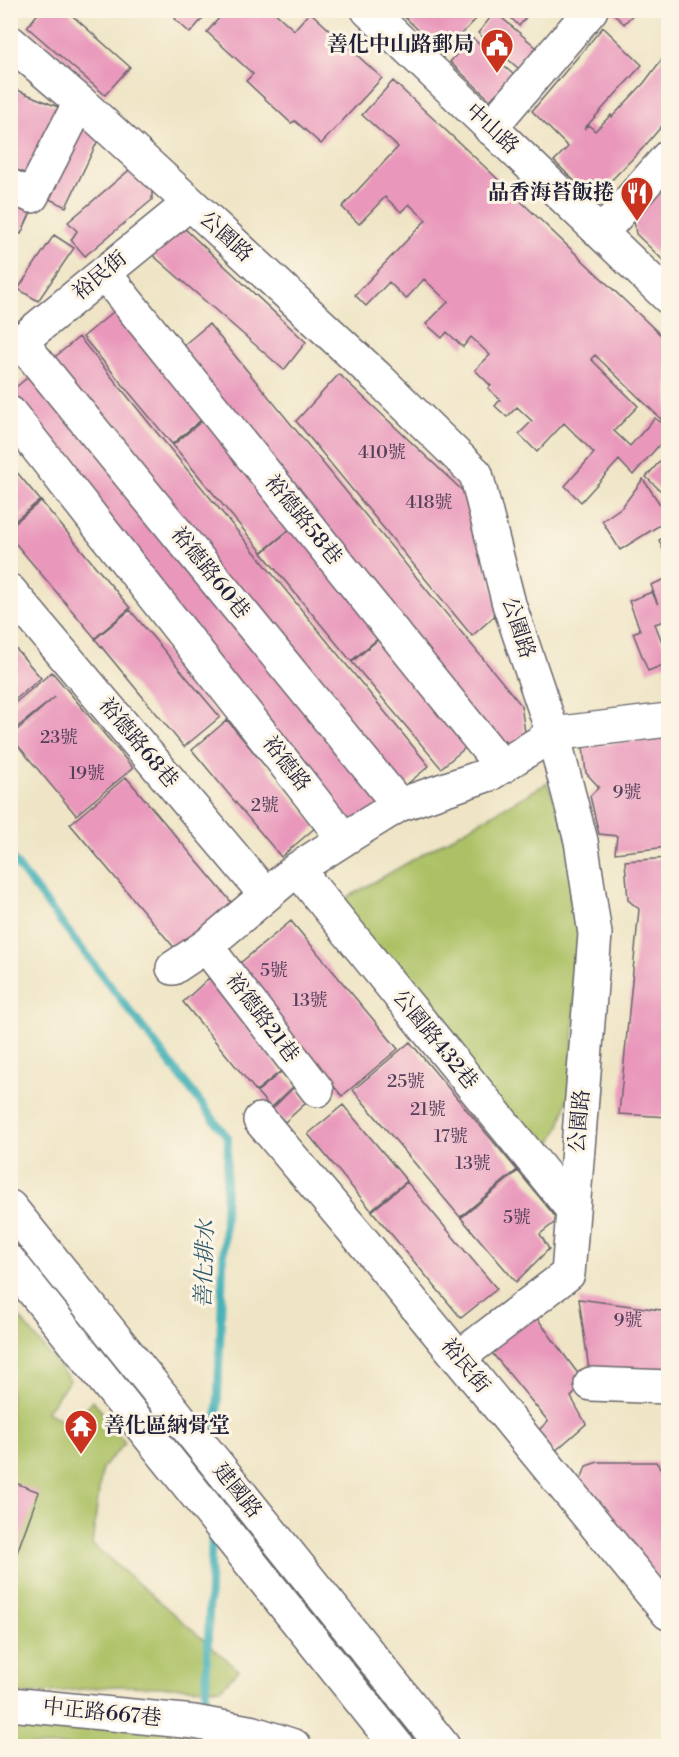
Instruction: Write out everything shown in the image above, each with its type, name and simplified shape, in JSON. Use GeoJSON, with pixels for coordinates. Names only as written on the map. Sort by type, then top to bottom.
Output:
{"type":"FeatureCollection","features":[{"type":"Feature","properties":{"kind":"street","name":"中山路"},"geometry":{"type":"LineString","coordinates":[[368,10],[669,297]]}},
{"type":"Feature","properties":{"kind":"street"},"geometry":{"type":"LineString","coordinates":[[490,128],[591,10]]}},
{"type":"Feature","properties":{"kind":"street","name":"公園路"},"geometry":{"type":"LineString","coordinates":[[15,48],[80,102],[190,203],[378,378],[476,474],[509,604],[553,734],[581,841],[595,934],[568,1274],[458,1358]]}},
{"type":"Feature","properties":{"kind":"street"},"geometry":{"type":"LineString","coordinates":[[10,186],[32,196],[80,102]]}},
{"type":"Feature","properties":{"kind":"street"},"geometry":{"type":"LineString","coordinates":[[602,232],[669,156]]}},
{"type":"Feature","properties":{"kind":"street","name":"裕民街"},"geometry":{"type":"LineString","coordinates":[[16,346],[190,203]]}},
{"type":"Feature","properties":{"kind":"street","name":"裕德路58巷"},"geometry":{"type":"LineString","coordinates":[[104,273],[502,767]]}},
{"type":"Feature","properties":{"kind":"street","name":"裕德路60巷"},"geometry":{"type":"LineString","coordinates":[[16,346],[399,805]]}},
{"type":"Feature","properties":{"kind":"street","name":"裕德路"},"geometry":{"type":"LineString","coordinates":[[10,413],[344,839]]}},
{"type":"Feature","properties":{"kind":"street","name":"裕德路68巷"},"geometry":{"type":"LineString","coordinates":[[10,591],[266,894]]}},
{"type":"Feature","properties":{"kind":"street"},"geometry":{"type":"LineString","coordinates":[[173,968],[206,946],[297,869],[399,805],[490,774],[553,734],[669,720]]}},
{"type":"Feature","properties":{"kind":"street","name":"公園路432巷"},"geometry":{"type":"LineString","coordinates":[[297,869],[573,1210]]}},
{"type":"Feature","properties":{"kind":"street","name":"裕德路21巷"},"geometry":{"type":"LineString","coordinates":[[206,946],[317,1090]]}},
{"type":"Feature","properties":{"kind":"street","name":"裕民街"},"geometry":{"type":"LineString","coordinates":[[260,1120],[669,1614]]}},
{"type":"Feature","properties":{"kind":"street","name":"建國路"},"geometry":{"type":"LineString","coordinates":[[10,1207],[443,1746]]}},
{"type":"Feature","properties":{"kind":"street","name":"建國路"},"geometry":{"type":"LineString","coordinates":[[10,1262],[397,1746]]}},
{"type":"Feature","properties":{"kind":"street"},"geometry":{"type":"LineString","coordinates":[[591,1384],[669,1387]]}},
{"type":"Feature","properties":{"kind":"street","name":"中正路667巷"},"geometry":{"type":"LineString","coordinates":[[10,1704],[209,1725],[254,1733],[294,1746]]}},
{"type":"Feature","properties":{"kind":"green space"},"geometry":{"type":"Polygon","coordinates":[[[547,783],[567,831],[581,907],[570,1091],[560,1126],[546,1153],[320,913],[547,783]]]}},
{"type":"Feature","properties":{"kind":"green space"},"geometry":{"type":"Polygon","coordinates":[[[10,1306],[70,1380],[46,1412],[74,1425],[93,1400],[125,1443],[102,1468],[92,1544],[239,1670],[221,1688],[114,1686],[11,1696],[10,1306]]]}},
{"type":"Feature","properties":{"kind":"green space"},"geometry":{"type":"Polygon","coordinates":[[[11,1718],[189,1722],[187,1746],[11,1746],[11,1718]]]}},
{"type":"Feature","properties":{"kind":"building"},"geometry":{"type":"Polygon","coordinates":[[[41,10],[66,10],[130,67],[105,95],[27,27],[41,10]]]}},
{"type":"Feature","properties":{"kind":"building"},"geometry":{"type":"Polygon","coordinates":[[[182,10],[210,10],[190,33],[175,19],[182,10]]]}},
{"type":"Feature","properties":{"kind":"building"},"geometry":{"type":"Polygon","coordinates":[[[226,10],[272,10],[294,30],[310,12],[382,78],[321,144],[295,121],[291,123],[246,81],[253,74],[207,32],[226,10]]]}},
{"type":"Feature","properties":{"kind":"building"},"geometry":{"type":"Polygon","coordinates":[[[397,10],[473,10],[479,16],[443,53],[397,10]]]}},
{"type":"Feature","properties":{"kind":"building"},"geometry":{"type":"Polygon","coordinates":[[[503,10],[532,10],[519,26],[503,10]]]}},
{"type":"Feature","properties":{"kind":"building"},"geometry":{"type":"Polygon","coordinates":[[[610,10],[637,10],[624,24],[610,10]]]}},
{"type":"Feature","properties":{"kind":"building"},"geometry":{"type":"Polygon","coordinates":[[[495,12],[537,48],[519,69],[478,33],[495,12]]]}},
{"type":"Feature","properties":{"kind":"building"},"geometry":{"type":"Polygon","coordinates":[[[603,27],[642,65],[584,129],[589,125],[595,131],[611,115],[612,117],[644,83],[668,51],[668,119],[593,199],[554,161],[568,147],[532,111],[603,27]]]}},
{"type":"Feature","properties":{"kind":"building"},"geometry":{"type":"Polygon","coordinates":[[[471,37],[514,75],[490,100],[450,62],[471,37]]]}},
{"type":"Feature","properties":{"kind":"building"},"geometry":{"type":"Polygon","coordinates":[[[393,81],[668,342],[668,435],[633,475],[619,460],[581,502],[565,486],[594,453],[564,423],[537,452],[519,434],[532,421],[517,407],[507,417],[495,406],[500,400],[488,388],[491,386],[475,370],[490,355],[471,337],[463,347],[447,332],[442,338],[426,324],[448,302],[424,279],[406,299],[389,282],[366,306],[355,295],[426,220],[409,204],[401,212],[385,197],[359,224],[342,207],[398,147],[362,115],[393,81]],[[595,355],[591,359],[638,406],[614,431],[630,446],[655,418],[660,422],[663,421],[595,355]]]}},
{"type":"Feature","properties":{"kind":"building"},"geometry":{"type":"Polygon","coordinates":[[[10,87],[65,110],[36,178],[10,167],[10,87]]]}},
{"type":"Feature","properties":{"kind":"building"},"geometry":{"type":"Polygon","coordinates":[[[77,124],[100,136],[66,207],[43,196],[77,124]]]}},
{"type":"Feature","properties":{"kind":"building"},"geometry":{"type":"Polygon","coordinates":[[[134,166],[152,178],[152,200],[85,256],[71,240],[77,231],[68,222],[134,166]]]}},
{"type":"Feature","properties":{"kind":"building"},"geometry":{"type":"Polygon","coordinates":[[[668,171],[668,265],[636,234],[633,214],[668,171]]]}},
{"type":"Feature","properties":{"kind":"building"},"geometry":{"type":"Polygon","coordinates":[[[10,191],[35,203],[21,234],[10,229],[10,191]]]}},
{"type":"Feature","properties":{"kind":"building"},"geometry":{"type":"Polygon","coordinates":[[[176,226],[185,229],[306,342],[284,370],[148,251],[176,226]]]}},
{"type":"Feature","properties":{"kind":"building"},"geometry":{"type":"Polygon","coordinates":[[[54,235],[74,248],[38,301],[18,289],[54,235]]]}},
{"type":"Feature","properties":{"kind":"building"},"geometry":{"type":"Polygon","coordinates":[[[118,308],[207,415],[172,444],[83,337],[118,308]]]}},
{"type":"Feature","properties":{"kind":"building"},"geometry":{"type":"Polygon","coordinates":[[[209,324],[521,705],[527,746],[516,753],[504,740],[496,747],[174,353],[209,324]]]}},
{"type":"Feature","properties":{"kind":"building"},"geometry":{"type":"Polygon","coordinates":[[[79,337],[429,766],[394,795],[44,366],[79,337]]]}},
{"type":"Feature","properties":{"kind":"building"},"geometry":{"type":"Polygon","coordinates":[[[38,369],[388,799],[353,827],[10,407],[10,392],[38,369]]]}},
{"type":"Feature","properties":{"kind":"building"},"geometry":{"type":"Polygon","coordinates":[[[339,374],[467,495],[500,611],[472,636],[296,421],[339,374]]]}},
{"type":"Feature","properties":{"kind":"building"},"geometry":{"type":"Polygon","coordinates":[[[208,416],[297,523],[262,552],[173,445],[208,416]]]}},
{"type":"Feature","properties":{"kind":"building"},"geometry":{"type":"Polygon","coordinates":[[[668,452],[668,486],[662,492],[646,477],[668,452]]]}},
{"type":"Feature","properties":{"kind":"building"},"geometry":{"type":"Polygon","coordinates":[[[15,470],[40,500],[10,525],[10,473],[15,470]]]}},
{"type":"Feature","properties":{"kind":"building"},"geometry":{"type":"Polygon","coordinates":[[[643,479],[668,516],[668,520],[620,550],[602,521],[622,507],[643,479]]]}},
{"type":"Feature","properties":{"kind":"building"},"geometry":{"type":"Polygon","coordinates":[[[41,501],[130,608],[95,638],[10,537],[10,527],[41,501]]]}},
{"type":"Feature","properties":{"kind":"building"},"geometry":{"type":"Polygon","coordinates":[[[297,524],[387,631],[351,661],[262,553],[297,524]]]}},
{"type":"Feature","properties":{"kind":"building"},"geometry":{"type":"Polygon","coordinates":[[[668,535],[668,562],[659,540],[668,535]]]}},
{"type":"Feature","properties":{"kind":"building"},"geometry":{"type":"Polygon","coordinates":[[[668,578],[668,633],[664,621],[655,624],[668,657],[668,663],[648,671],[633,633],[640,630],[629,601],[652,592],[658,605],[651,585],[668,578]]]}},
{"type":"Feature","properties":{"kind":"building"},"geometry":{"type":"Polygon","coordinates":[[[130,610],[220,717],[184,747],[95,639],[130,610]]]}},
{"type":"Feature","properties":{"kind":"building"},"geometry":{"type":"Polygon","coordinates":[[[387,632],[476,739],[441,768],[352,662],[387,632]]]}},
{"type":"Feature","properties":{"kind":"building"},"geometry":{"type":"Polygon","coordinates":[[[10,642],[41,678],[10,704],[10,642]]]}},
{"type":"Feature","properties":{"kind":"building"},"geometry":{"type":"Polygon","coordinates":[[[52,672],[133,768],[76,815],[10,736],[55,697],[10,733],[10,707],[52,672]]]}},
{"type":"Feature","properties":{"kind":"building"},"geometry":{"type":"Polygon","coordinates":[[[227,720],[316,827],[281,857],[192,750],[227,720]]]}},
{"type":"Feature","properties":{"kind":"building"},"geometry":{"type":"Polygon","coordinates":[[[668,737],[668,847],[615,853],[617,836],[599,834],[590,796],[599,787],[586,773],[583,747],[668,737]]]}},
{"type":"Feature","properties":{"kind":"building"},"geometry":{"type":"Polygon","coordinates":[[[126,777],[233,904],[177,951],[70,824],[126,777]]]}},
{"type":"Feature","properties":{"kind":"building"},"geometry":{"type":"Polygon","coordinates":[[[668,858],[668,1117],[619,1114],[639,909],[628,900],[625,861],[668,858]]]}},
{"type":"Feature","properties":{"kind":"building"},"geometry":{"type":"Polygon","coordinates":[[[291,921],[398,1049],[342,1096],[234,968],[291,921]]]}},
{"type":"Feature","properties":{"kind":"building"},"geometry":{"type":"Polygon","coordinates":[[[209,978],[281,1071],[256,1091],[183,1002],[209,978]]]}},
{"type":"Feature","properties":{"kind":"building"},"geometry":{"type":"Polygon","coordinates":[[[410,1042],[517,1170],[460,1217],[353,1090],[410,1042]]]}},
{"type":"Feature","properties":{"kind":"building"},"geometry":{"type":"Polygon","coordinates":[[[281,1072],[294,1086],[271,1108],[257,1092],[281,1072]]]}},
{"type":"Feature","properties":{"kind":"building"},"geometry":{"type":"Polygon","coordinates":[[[294,1087],[307,1102],[285,1122],[272,1109],[294,1087]]]}},
{"type":"Feature","properties":{"kind":"building"},"geometry":{"type":"Polygon","coordinates":[[[343,1105],[407,1181],[371,1210],[308,1134],[343,1105]]]}},
{"type":"Feature","properties":{"kind":"building"},"geometry":{"type":"Polygon","coordinates":[[[518,1171],[558,1220],[540,1234],[549,1249],[516,1282],[461,1218],[518,1171]]]}},
{"type":"Feature","properties":{"kind":"building"},"geometry":{"type":"Polygon","coordinates":[[[407,1182],[497,1289],[461,1318],[372,1211],[407,1182]]]}},
{"type":"Feature","properties":{"kind":"building"},"geometry":{"type":"Polygon","coordinates":[[[579,1299],[668,1311],[668,1387],[591,1384],[579,1299]]]}},
{"type":"Feature","properties":{"kind":"building"},"geometry":{"type":"Polygon","coordinates":[[[531,1310],[585,1383],[571,1397],[586,1424],[553,1453],[536,1433],[548,1421],[488,1348],[531,1310]]]}},
{"type":"Feature","properties":{"kind":"building"},"geometry":{"type":"Polygon","coordinates":[[[598,1462],[656,1462],[668,1479],[668,1590],[580,1483],[586,1466],[598,1462]]]}},
{"type":"Feature","properties":{"kind":"building"},"geometry":{"type":"Polygon","coordinates":[[[10,1481],[39,1492],[11,1569],[10,1569],[10,1481]]]}},
{"type":"Feature","properties":{"kind":"waterway","name":"善化排水"},"geometry":{"type":"LineString","coordinates":[[10,856],[228,1138],[216,1446]]}},
{"type":"Feature","properties":{"kind":"waterway","name":"善化排水"},"geometry":{"type":"LineString","coordinates":[[205,1716],[212,1533]]}},
{"type":"Feature","properties":{"kind":"waterway","name":"善化排水"},"geometry":{"type":"LineString","coordinates":[[204,1731],[204,1746]]}},
{"type":"Feature","properties":{"kind":"place","name":"善化中山路郵局"},"geometry":{"type":"Point","coordinates":[497,74]}},
{"type":"Feature","properties":{"kind":"place","name":"品香海苔飯捲"},"geometry":{"type":"Point","coordinates":[637,222]}},
{"type":"Feature","properties":{"kind":"place","name":"善化區納骨堂"},"geometry":{"type":"Point","coordinates":[81,1455]}}]}
